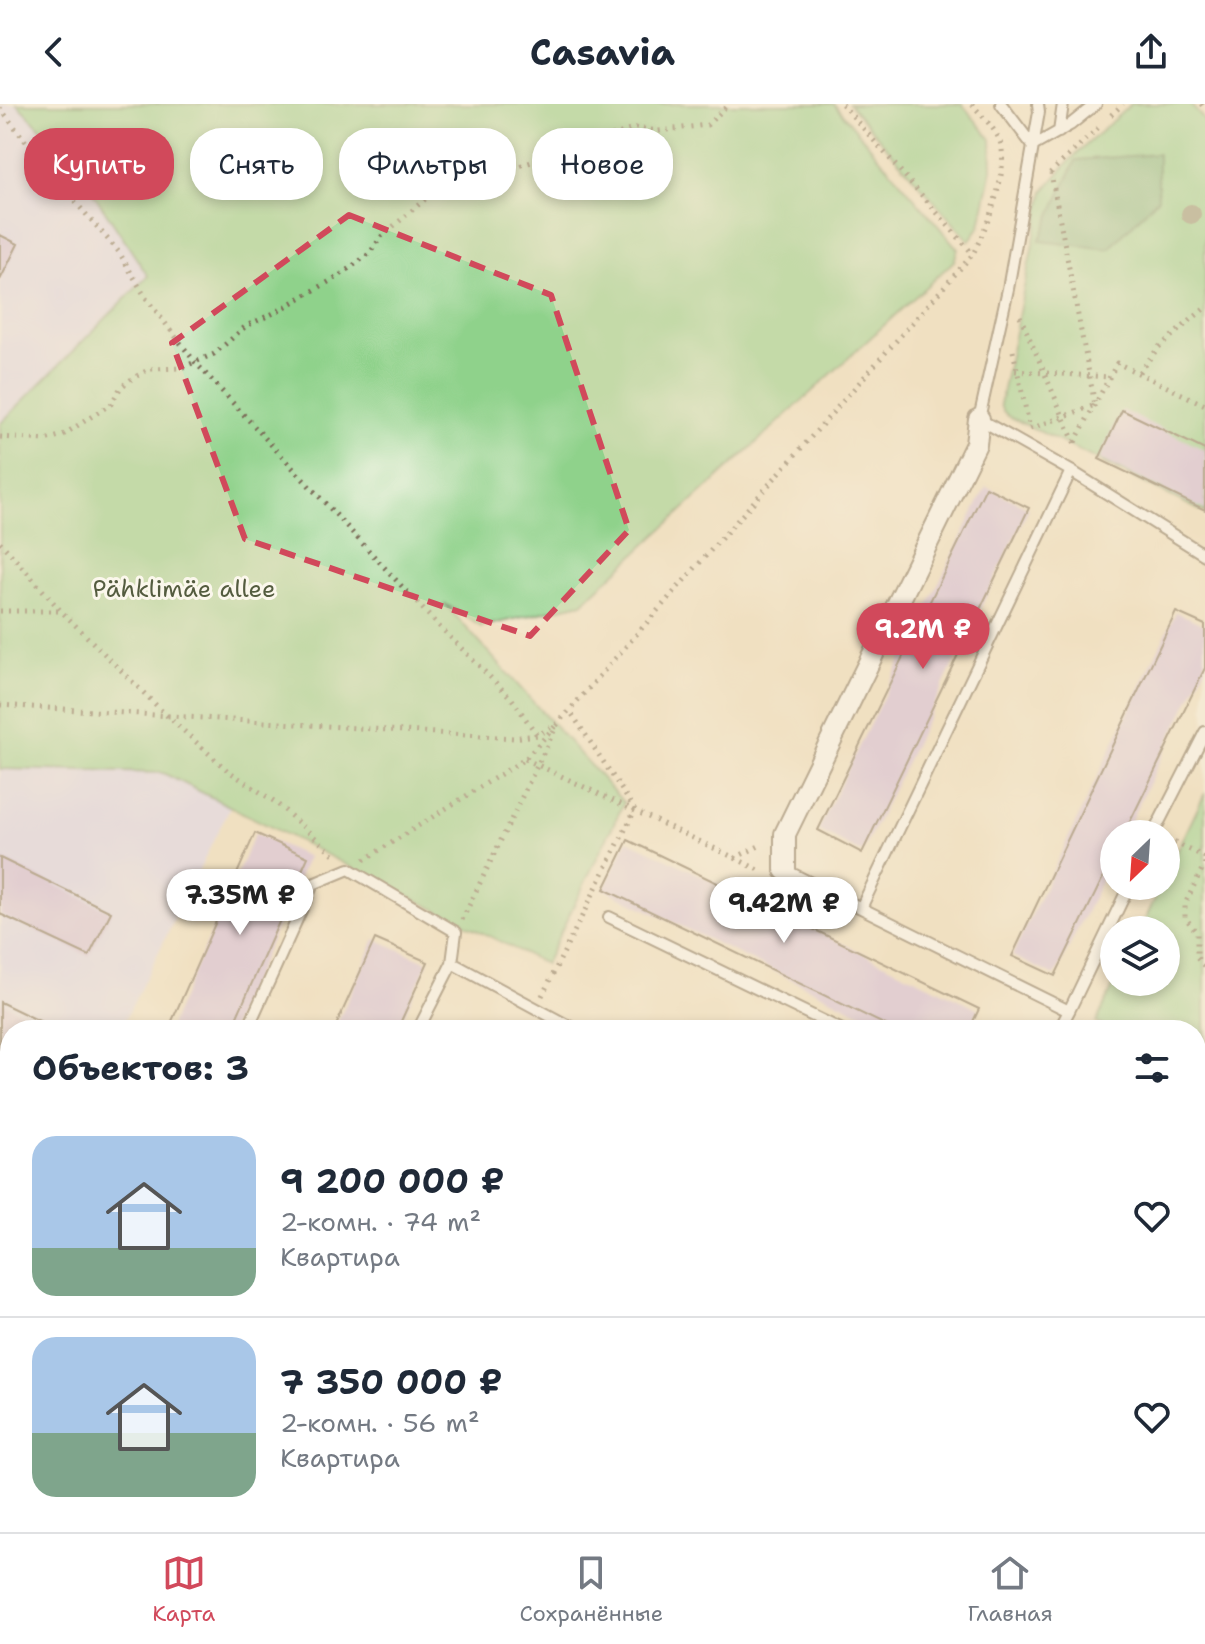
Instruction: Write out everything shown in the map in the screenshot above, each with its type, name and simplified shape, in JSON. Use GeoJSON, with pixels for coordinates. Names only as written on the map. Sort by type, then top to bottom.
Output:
{"type":"FeatureCollection","features":[{"type":"Feature","properties":{"kind":"street"},"geometry":{"type":"LineString","coordinates":[[785,870],[785,834],[976,444],[979,419]]}},
{"type":"Feature","properties":{"kind":"lane"},"geometry":{"type":"LineString","coordinates":[[1001,104],[1033,146]]}},
{"type":"Feature","properties":{"kind":"lane"},"geometry":{"type":"LineString","coordinates":[[1038,104],[1008,289],[979,419],[1067,468],[1205,555]]}},
{"type":"Feature","properties":{"kind":"lane"},"geometry":{"type":"LineString","coordinates":[[1059,132],[1063,104]]}},
{"type":"Feature","properties":{"kind":"lane"},"geometry":{"type":"LineString","coordinates":[[1033,146],[1059,132],[1081,110],[1096,104]]}},
{"type":"Feature","properties":{"kind":"lane"},"geometry":{"type":"LineString","coordinates":[[861,908],[1067,468]]}},
{"type":"Feature","properties":{"kind":"lane"},"geometry":{"type":"LineString","coordinates":[[1160,820],[1205,732]]}},
{"type":"Feature","properties":{"kind":"lane"},"geometry":{"type":"LineString","coordinates":[[252,1020],[313,884],[349,869],[456,932],[452,963],[423,1020]]}},
{"type":"Feature","properties":{"kind":"lane"},"geometry":{"type":"LineString","coordinates":[[785,870],[1069,1011]]}},
{"type":"Feature","properties":{"kind":"lane"},"geometry":{"type":"LineString","coordinates":[[1064,1020],[1122,900]]}},
{"type":"Feature","properties":{"kind":"lane"},"geometry":{"type":"LineString","coordinates":[[609,917],[821,1020]]}},
{"type":"Feature","properties":{"kind":"lane"},"geometry":{"type":"LineString","coordinates":[[452,963],[558,1020]]}},
{"type":"Feature","properties":{"kind":"path"},"geometry":{"type":"LineString","coordinates":[[0,437],[45,440],[63,435],[111,404],[121,387],[133,378],[150,369],[181,368],[214,354],[246,326],[339,276],[369,254],[382,236],[430,195],[636,128],[658,131],[707,125],[729,104]]}},
{"type":"Feature","properties":{"kind":"path"},"geometry":{"type":"LineString","coordinates":[[842,104],[973,254]]}},
{"type":"Feature","properties":{"kind":"path"},"geometry":{"type":"LineString","coordinates":[[0,542],[61,611],[165,714],[227,770],[275,802],[349,869],[525,759],[973,254],[987,226],[1003,154],[993,129],[972,104]]}},
{"type":"Feature","properties":{"kind":"path"},"geometry":{"type":"LineString","coordinates":[[1045,179],[1123,104]]}},
{"type":"Feature","properties":{"kind":"path"},"geometry":{"type":"LineString","coordinates":[[1201,104],[1205,109]]}},
{"type":"Feature","properties":{"kind":"path"},"geometry":{"type":"LineString","coordinates":[[0,108],[50,173],[119,252],[146,298],[195,362],[408,593],[512,699],[538,735]]}},
{"type":"Feature","properties":{"kind":"path"},"geometry":{"type":"LineString","coordinates":[[1051,173],[1095,405]]}},
{"type":"Feature","properties":{"kind":"path"},"geometry":{"type":"LineString","coordinates":[[1015,305],[1075,444]]}},
{"type":"Feature","properties":{"kind":"path"},"geometry":{"type":"LineString","coordinates":[[1139,372],[1159,347],[1205,308]]}},
{"type":"Feature","properties":{"kind":"path"},"geometry":{"type":"LineString","coordinates":[[1011,344],[1030,429],[1095,405]]}},
{"type":"Feature","properties":{"kind":"path"},"geometry":{"type":"LineString","coordinates":[[1067,468],[1075,444],[1117,363],[1205,405]]}},
{"type":"Feature","properties":{"kind":"path"},"geometry":{"type":"LineString","coordinates":[[1008,370],[1110,377]]}},
{"type":"Feature","properties":{"kind":"path"},"geometry":{"type":"LineString","coordinates":[[0,611],[61,611]]}},
{"type":"Feature","properties":{"kind":"path"},"geometry":{"type":"LineString","coordinates":[[0,705],[513,738],[538,735],[558,723]]}},
{"type":"Feature","properties":{"kind":"path"},"geometry":{"type":"LineString","coordinates":[[570,711],[635,810]]}},
{"type":"Feature","properties":{"kind":"path"},"geometry":{"type":"LineString","coordinates":[[456,932],[558,723]]}},
{"type":"Feature","properties":{"kind":"path"},"geometry":{"type":"LineString","coordinates":[[525,759],[735,858],[785,834]]}},
{"type":"Feature","properties":{"kind":"path"},"geometry":{"type":"LineString","coordinates":[[536,1008],[635,810]]}},
{"type":"Feature","properties":{"kind":"path"},"geometry":{"type":"LineString","coordinates":[[1180,846],[1205,860],[1185,904],[1185,917],[1197,933],[1197,958],[1205,967]]}},
{"type":"Feature","properties":{"kind":"highlighted area"},"geometry":{"type":"Polygon","coordinates":[[[349,215],[551,295],[629,530],[530,636],[245,539],[172,343],[349,215]]]}},
{"type":"Feature","properties":{"kind":"shaded area"},"geometry":{"type":"Polygon","coordinates":[[[0,104],[17,104],[41,128],[24,128],[24,200],[98,200],[149,276],[0,424],[0,104]]]}},
{"type":"Feature","properties":{"kind":"shaded area"},"geometry":{"type":"Polygon","coordinates":[[[0,769],[163,773],[230,807],[125,1020],[0,1020],[0,769]]]}},
{"type":"Feature","properties":{"kind":"green space","name":"Pähklimäe allee"},"geometry":{"type":"Polygon","coordinates":[[[17,104],[834,104],[958,249],[954,261],[582,603],[481,627],[444,603],[624,803],[545,964],[163,773],[0,769],[0,424],[148,276],[98,200],[174,200],[174,128],[41,128],[17,104]]]}},
{"type":"Feature","properties":{"kind":"green space"},"geometry":{"type":"Polygon","coordinates":[[[849,104],[962,104],[991,139],[992,169],[980,226],[969,241],[849,104]]]}},
{"type":"Feature","properties":{"kind":"green space"},"geometry":{"type":"Polygon","coordinates":[[[1131,104],[1190,104],[1205,121],[1205,513],[1008,416],[1000,404],[1044,191],[1072,158],[1131,104]]]}},
{"type":"Feature","properties":{"kind":"green space"},"geometry":{"type":"Polygon","coordinates":[[[1158,154],[1158,198],[1109,249],[1039,241],[1076,160],[1158,154]]]}},
{"type":"Feature","properties":{"kind":"green space"},"geometry":{"type":"Polygon","coordinates":[[[1205,793],[1205,1020],[1097,1020],[1109,996],[1180,996],[1180,916],[1147,916],[1154,900],[1180,900],[1180,846],[1205,793]]]}},
{"type":"Feature","properties":{"kind":"building"},"geometry":{"type":"Polygon","coordinates":[[[0,235],[18,244],[0,280],[0,235]]]}},
{"type":"Feature","properties":{"kind":"building"},"geometry":{"type":"Polygon","coordinates":[[[1122,410],[1205,450],[1205,510],[1099,459],[1122,410]]]}},
{"type":"Feature","properties":{"kind":"building"},"geometry":{"type":"Polygon","coordinates":[[[986,487],[1029,508],[862,853],[818,830],[986,487]]]}},
{"type":"Feature","properties":{"kind":"building"},"geometry":{"type":"Polygon","coordinates":[[[1176,612],[1205,625],[1205,668],[1131,820],[1100,820],[1100,884],[1055,976],[1012,956],[1176,612]]]}},
{"type":"Feature","properties":{"kind":"building"},"geometry":{"type":"Polygon","coordinates":[[[255,833],[308,857],[235,1020],[172,1020],[255,833]]]}},
{"type":"Feature","properties":{"kind":"building"},"geometry":{"type":"Polygon","coordinates":[[[628,840],[979,1009],[974,1020],[875,1020],[604,889],[628,840]]]}},
{"type":"Feature","properties":{"kind":"building"},"geometry":{"type":"Polygon","coordinates":[[[0,858],[111,912],[89,956],[0,914],[0,858]]]}},
{"type":"Feature","properties":{"kind":"building"},"geometry":{"type":"Polygon","coordinates":[[[375,939],[428,962],[402,1020],[339,1020],[375,939]]]}},
{"type":"Feature","properties":{"kind":"building"},"geometry":{"type":"Polygon","coordinates":[[[0,1002],[37,1020],[0,1020],[0,1002]]]}}]}
